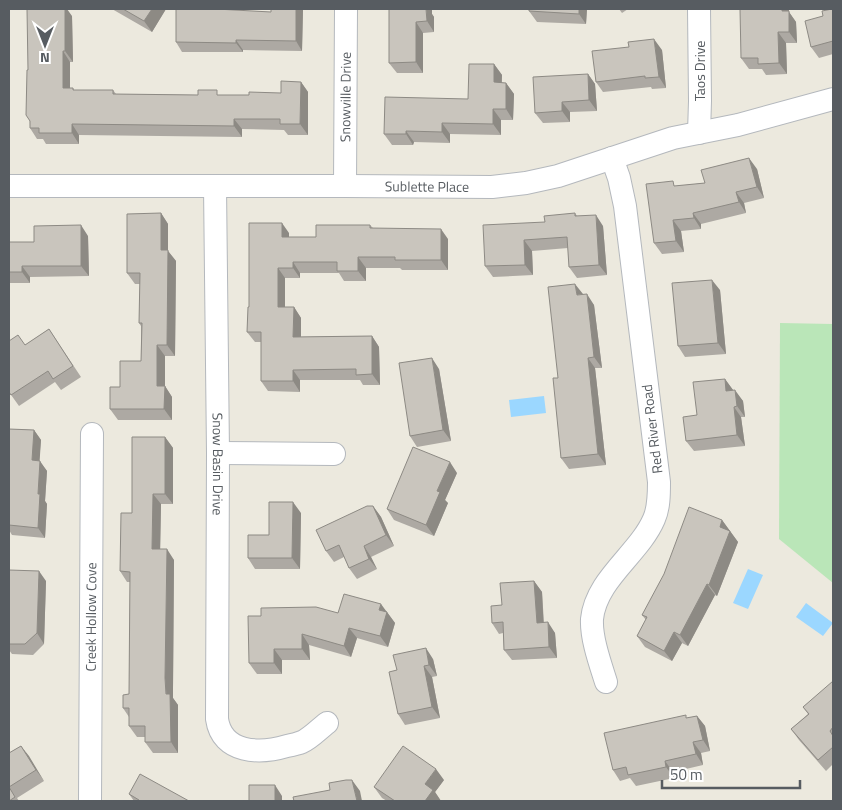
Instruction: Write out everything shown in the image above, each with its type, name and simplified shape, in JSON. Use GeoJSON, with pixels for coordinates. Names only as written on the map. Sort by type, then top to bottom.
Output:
{"type":"FeatureCollection","features":[{"type":"Feature","properties":{"kind":"street","name":"Snowville Drive"},"geometry":{"type":"LineString","coordinates":[[345,186],[346,9]]}},
{"type":"Feature","properties":{"kind":"street","name":"Taos Drive"},"geometry":{"type":"LineString","coordinates":[[699,133],[700,9]]}},
{"type":"Feature","properties":{"kind":"street","name":"Sublette Place"},"geometry":{"type":"LineString","coordinates":[[9,186],[492,187],[526,184],[558,176],[672,138],[738,125],[833,99]]}},
{"type":"Feature","properties":{"kind":"street","name":"Red River Road"},"geometry":{"type":"LineString","coordinates":[[606,682],[595,647],[592,619],[596,604],[602,589],[645,535],[654,518],[658,499],[658,482],[625,206],[619,178],[612,158]]}},
{"type":"Feature","properties":{"kind":"street","name":"Snow Basin Drive"},"geometry":{"type":"LineString","coordinates":[[215,186],[218,453],[218,727],[225,739],[236,747],[250,750],[274,750],[302,742],[327,723]]}},
{"type":"Feature","properties":{"kind":"street","name":"Creek Hollow Cove"},"geometry":{"type":"LineString","coordinates":[[90,801],[92,434]]}},
{"type":"Feature","properties":{"kind":"street"},"geometry":{"type":"LineString","coordinates":[[218,453],[334,454]]}},
{"type":"Feature","properties":{"kind":"green space"},"geometry":{"type":"Polygon","coordinates":[[[780,323],[833,324],[833,583],[779,539],[780,323]]]}},
{"type":"Feature","properties":{"kind":"water"},"geometry":{"type":"Polygon","coordinates":[[[544,396],[546,413],[511,417],[509,400],[544,396]]]}},
{"type":"Feature","properties":{"kind":"water"},"geometry":{"type":"Polygon","coordinates":[[[748,569],[763,575],[748,609],[733,603],[748,569]]]}},
{"type":"Feature","properties":{"kind":"water"},"geometry":{"type":"Polygon","coordinates":[[[806,603],[833,623],[823,636],[796,617],[806,603]]]}},
{"type":"Feature","properties":{"kind":"building"},"geometry":{"type":"Polygon","coordinates":[[[27,9],[65,9],[63,88],[73,88],[73,90],[113,90],[113,94],[198,95],[198,90],[217,90],[217,95],[249,95],[249,92],[281,93],[281,81],[301,82],[300,124],[280,124],[280,119],[234,119],[234,126],[72,124],[72,133],[39,133],[39,128],[30,128],[30,121],[26,115],[28,70],[27,9]]]}},
{"type":"Feature","properties":{"kind":"building"},"geometry":{"type":"Polygon","coordinates":[[[123,9],[152,9],[144,21],[123,9]]]}},
{"type":"Feature","properties":{"kind":"building"},"geometry":{"type":"Polygon","coordinates":[[[176,9],[271,12],[271,9],[296,9],[296,41],[176,42],[176,9]]]}},
{"type":"Feature","properties":{"kind":"building"},"geometry":{"type":"Polygon","coordinates":[[[389,9],[426,9],[427,21],[416,22],[416,62],[389,63],[389,9]]]}},
{"type":"Feature","properties":{"kind":"building"},"geometry":{"type":"Polygon","coordinates":[[[529,9],[579,9],[579,14],[529,11],[529,9]]]}},
{"type":"Feature","properties":{"kind":"building"},"geometry":{"type":"Polygon","coordinates":[[[740,9],[782,9],[782,11],[789,11],[789,32],[778,32],[779,63],[758,64],[758,58],[741,58],[740,9]]]}},
{"type":"Feature","properties":{"kind":"building"},"geometry":{"type":"Polygon","coordinates":[[[833,9],[833,41],[811,47],[805,21],[823,16],[822,11],[833,9]]]}},
{"type":"Feature","properties":{"kind":"building"},"geometry":{"type":"Polygon","coordinates":[[[654,39],[659,77],[645,78],[645,76],[596,82],[592,51],[629,47],[628,42],[654,39]]]}},
{"type":"Feature","properties":{"kind":"building"},"geometry":{"type":"Polygon","coordinates":[[[469,64],[494,64],[494,82],[506,83],[506,109],[493,109],[493,124],[442,123],[442,132],[406,131],[406,134],[384,134],[385,97],[468,99],[469,64]]]}},
{"type":"Feature","properties":{"kind":"building"},"geometry":{"type":"Polygon","coordinates":[[[588,74],[589,100],[562,102],[562,111],[535,113],[533,77],[588,74]]]}},
{"type":"Feature","properties":{"kind":"building"},"geometry":{"type":"Polygon","coordinates":[[[749,158],[757,187],[736,192],[739,202],[693,213],[694,218],[673,220],[676,241],[654,243],[646,184],[673,181],[674,186],[705,183],[701,170],[749,158]]]}},
{"type":"Feature","properties":{"kind":"building"},"geometry":{"type":"Polygon","coordinates":[[[161,213],[161,250],[168,250],[167,345],[157,345],[157,386],[165,386],[164,409],[110,409],[110,387],[120,387],[120,361],[141,361],[142,323],[139,323],[140,273],[127,273],[127,214],[161,213]]]}},
{"type":"Feature","properties":{"kind":"building"},"geometry":{"type":"Polygon","coordinates":[[[575,213],[575,216],[596,215],[599,265],[569,267],[567,237],[524,240],[525,265],[485,266],[483,225],[545,222],[544,216],[575,213]]]}},
{"type":"Feature","properties":{"kind":"building"},"geometry":{"type":"Polygon","coordinates":[[[249,223],[282,223],[282,237],[316,237],[316,225],[370,225],[370,228],[441,229],[441,260],[395,260],[395,257],[358,257],[358,271],[337,271],[337,262],[293,262],[293,268],[278,268],[278,307],[294,307],[293,337],[372,336],[372,374],[356,375],[356,369],[293,370],[293,381],[261,381],[261,332],[247,332],[249,307],[249,223]]]}},
{"type":"Feature","properties":{"kind":"building"},"geometry":{"type":"Polygon","coordinates":[[[81,225],[81,266],[22,266],[22,272],[9,272],[9,242],[34,242],[34,226],[81,225]]]}},
{"type":"Feature","properties":{"kind":"building"},"geometry":{"type":"Polygon","coordinates":[[[712,280],[718,343],[678,346],[672,283],[712,280]]]}},
{"type":"Feature","properties":{"kind":"building"},"geometry":{"type":"Polygon","coordinates":[[[575,284],[577,295],[587,294],[594,357],[588,358],[598,454],[561,458],[553,378],[558,378],[548,287],[575,284]]]}},
{"type":"Feature","properties":{"kind":"building"},"geometry":{"type":"Polygon","coordinates":[[[49,329],[73,366],[53,379],[48,371],[11,395],[9,392],[9,341],[18,335],[25,345],[49,329]]]}},
{"type":"Feature","properties":{"kind":"building"},"geometry":{"type":"Polygon","coordinates":[[[432,358],[443,430],[410,436],[399,363],[432,358]]]}},
{"type":"Feature","properties":{"kind":"building"},"geometry":{"type":"Polygon","coordinates":[[[725,379],[726,391],[735,390],[737,406],[734,407],[737,435],[686,441],[683,417],[697,415],[693,382],[725,379]]]}},
{"type":"Feature","properties":{"kind":"building"},"geometry":{"type":"Polygon","coordinates":[[[9,429],[34,430],[32,460],[40,461],[38,528],[9,525],[9,429]]]}},
{"type":"Feature","properties":{"kind":"building"},"geometry":{"type":"Polygon","coordinates":[[[132,437],[165,437],[165,494],[153,494],[152,549],[167,549],[165,678],[166,694],[170,694],[171,742],[145,742],[145,726],[129,726],[129,708],[123,708],[123,695],[129,694],[130,572],[120,571],[121,513],[132,513],[132,437]]]}},
{"type":"Feature","properties":{"kind":"building"},"geometry":{"type":"Polygon","coordinates":[[[413,447],[450,462],[437,491],[440,492],[426,525],[387,509],[413,447]]]}},
{"type":"Feature","properties":{"kind":"building"},"geometry":{"type":"Polygon","coordinates":[[[269,502],[293,502],[292,558],[248,558],[248,535],[269,535],[269,502]]]}},
{"type":"Feature","properties":{"kind":"building"},"geometry":{"type":"Polygon","coordinates":[[[367,506],[373,506],[386,535],[364,546],[369,559],[349,568],[339,545],[326,551],[316,530],[367,506]]]}},
{"type":"Feature","properties":{"kind":"building"},"geometry":{"type":"Polygon","coordinates":[[[689,507],[722,520],[720,527],[730,531],[709,585],[707,584],[680,635],[674,632],[664,651],[637,636],[647,617],[642,615],[664,574],[689,507]]]}},
{"type":"Feature","properties":{"kind":"building"},"geometry":{"type":"Polygon","coordinates":[[[9,570],[39,571],[37,633],[25,644],[9,644],[9,570]]]}},
{"type":"Feature","properties":{"kind":"building"},"geometry":{"type":"Polygon","coordinates":[[[534,581],[537,623],[548,622],[549,647],[504,650],[503,622],[492,623],[491,606],[502,605],[500,583],[534,581]]]}},
{"type":"Feature","properties":{"kind":"building"},"geometry":{"type":"Polygon","coordinates":[[[344,594],[381,604],[379,610],[387,612],[380,636],[349,628],[344,646],[302,634],[302,649],[274,649],[274,663],[249,663],[248,616],[261,616],[261,608],[316,607],[338,613],[344,594]]]}},
{"type":"Feature","properties":{"kind":"building"},"geometry":{"type":"Polygon","coordinates":[[[426,648],[429,665],[424,666],[432,707],[398,714],[389,672],[397,670],[393,655],[426,648]]]}},
{"type":"Feature","properties":{"kind":"building"},"geometry":{"type":"Polygon","coordinates":[[[833,681],[833,727],[830,731],[833,736],[833,747],[818,760],[791,729],[809,714],[803,707],[833,681]]]}},
{"type":"Feature","properties":{"kind":"building"},"geometry":{"type":"Polygon","coordinates":[[[686,715],[686,718],[697,716],[703,740],[693,742],[696,754],[665,761],[666,767],[628,775],[626,767],[613,770],[604,733],[686,715]]]}},
{"type":"Feature","properties":{"kind":"building"},"geometry":{"type":"Polygon","coordinates":[[[21,746],[36,770],[9,787],[9,753],[21,746]]]}},
{"type":"Feature","properties":{"kind":"building"},"geometry":{"type":"Polygon","coordinates":[[[403,746],[436,769],[425,784],[433,790],[425,801],[395,801],[374,787],[403,746]]]}},
{"type":"Feature","properties":{"kind":"building"},"geometry":{"type":"Polygon","coordinates":[[[140,774],[189,801],[138,801],[129,794],[140,774]]]}},
{"type":"Feature","properties":{"kind":"building"},"geometry":{"type":"Polygon","coordinates":[[[352,780],[357,801],[294,801],[293,797],[330,790],[329,783],[352,780]]]}},
{"type":"Feature","properties":{"kind":"building"},"geometry":{"type":"Polygon","coordinates":[[[249,785],[275,785],[275,801],[249,801],[249,785]]]}},
{"type":"Feature","properties":{"kind":"building"},"geometry":{"type":"Polygon","coordinates":[[[9,787],[15,797],[9,801],[9,787]]]}}]}
